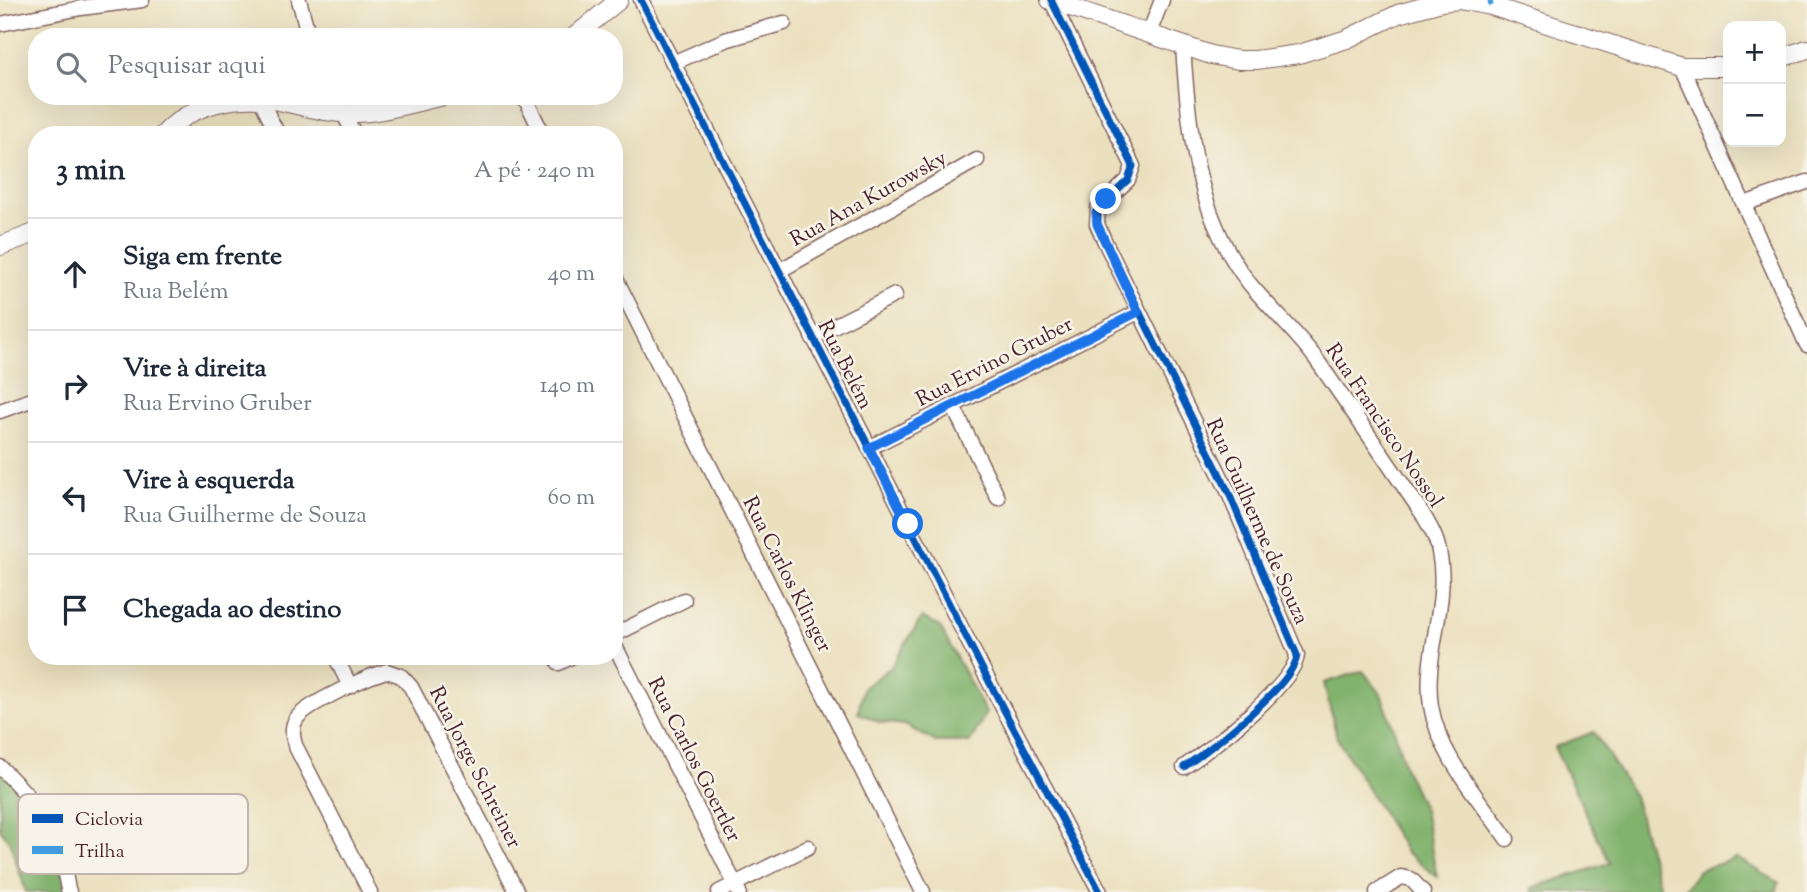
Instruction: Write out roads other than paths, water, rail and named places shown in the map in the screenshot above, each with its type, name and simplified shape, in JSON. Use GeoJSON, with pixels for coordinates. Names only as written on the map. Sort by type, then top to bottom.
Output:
{"type":"FeatureCollection","features":[{"type":"Feature","properties":{"kind":"street"},"geometry":{"type":"LineString","coordinates":[[0,24],[81,8],[142,0]]}},
{"type":"Feature","properties":{"kind":"street"},"geometry":{"type":"LineString","coordinates":[[299,0],[307,28]]}},
{"type":"Feature","properties":{"kind":"street"},"geometry":{"type":"LineString","coordinates":[[585,28],[619,0]]}},
{"type":"Feature","properties":{"kind":"street","name":"Rua Belém"},"geometry":{"type":"LineString","coordinates":[[641,0],[869,448],[1100,892]]}},
{"type":"Feature","properties":{"kind":"street"},"geometry":{"type":"LineString","coordinates":[[1051,0],[1225,59],[1277,58],[1324,47],[1418,3],[1450,1],[1476,2],[1682,67],[1723,67]]}},
{"type":"Feature","properties":{"kind":"street","name":"Rua Guilherme de Souza"},"geometry":{"type":"LineString","coordinates":[[1051,0],[1133,166],[1128,180],[1101,204],[1096,218],[1105,243],[1228,491],[1297,655],[1293,669],[1242,723],[1184,767]]}},
{"type":"Feature","properties":{"kind":"street"},"geometry":{"type":"LineString","coordinates":[[1149,33],[1162,0]]}},
{"type":"Feature","properties":{"kind":"street"},"geometry":{"type":"LineString","coordinates":[[673,63],[725,40],[784,23]]}},
{"type":"Feature","properties":{"kind":"street","name":"Rua Francisco Nossol"},"geometry":{"type":"LineString","coordinates":[[1182,45],[1192,150],[1197,172],[1226,246],[1249,282],[1316,358],[1422,513],[1435,538],[1441,568],[1430,665],[1431,706],[1443,746],[1507,839]]}},
{"type":"Feature","properties":{"kind":"street"},"geometry":{"type":"LineString","coordinates":[[1786,56],[1807,49]]}},
{"type":"Feature","properties":{"kind":"street"},"geometry":{"type":"LineString","coordinates":[[1682,67],[1807,345]]}},
{"type":"Feature","properties":{"kind":"street"},"geometry":{"type":"LineString","coordinates":[[173,126],[186,115],[212,105]]}},
{"type":"Feature","properties":{"kind":"street"},"geometry":{"type":"LineString","coordinates":[[263,105],[274,126]]}},
{"type":"Feature","properties":{"kind":"street"},"geometry":{"type":"LineString","coordinates":[[314,105],[372,111],[401,105]]}},
{"type":"Feature","properties":{"kind":"street"},"geometry":{"type":"LineString","coordinates":[[528,105],[539,126]]}},
{"type":"Feature","properties":{"kind":"street"},"geometry":{"type":"LineString","coordinates":[[332,107],[348,126]]}},
{"type":"Feature","properties":{"kind":"street","name":"Rua Ana Kurowsky"},"geometry":{"type":"LineString","coordinates":[[779,271],[977,160]]}},
{"type":"Feature","properties":{"kind":"street"},"geometry":{"type":"LineString","coordinates":[[1744,204],[1807,182]]}},
{"type":"Feature","properties":{"kind":"street"},"geometry":{"type":"LineString","coordinates":[[0,246],[28,235]]}},
{"type":"Feature","properties":{"kind":"street","name":"Rua Carlos Klinger"},"geometry":{"type":"LineString","coordinates":[[623,293],[923,892]]}},
{"type":"Feature","properties":{"kind":"street"},"geometry":{"type":"LineString","coordinates":[[812,337],[895,295]]}},
{"type":"Feature","properties":{"kind":"street","name":"Rua Ervino Gruber"},"geometry":{"type":"LineString","coordinates":[[869,448],[1138,312]]}},
{"type":"Feature","properties":{"kind":"street"},"geometry":{"type":"LineString","coordinates":[[0,411],[28,401]]}},
{"type":"Feature","properties":{"kind":"street"},"geometry":{"type":"LineString","coordinates":[[953,406],[998,498]]}},
{"type":"Feature","properties":{"kind":"street"},"geometry":{"type":"LineString","coordinates":[[623,630],[684,600]]}},
{"type":"Feature","properties":{"kind":"street","name":"Rua Carlos Goertler"},"geometry":{"type":"LineString","coordinates":[[623,662],[737,888]]}},
{"type":"Feature","properties":{"kind":"street"},"geometry":{"type":"LineString","coordinates":[[340,665],[350,686]]}},
{"type":"Feature","properties":{"kind":"street","name":"Rua Jorge Schreiner"},"geometry":{"type":"LineString","coordinates":[[370,892],[295,745],[293,736],[297,718],[303,712],[350,686],[387,671],[395,672],[407,680],[517,892]]}},
{"type":"Feature","properties":{"kind":"street"},"geometry":{"type":"LineString","coordinates":[[0,767],[26,794]]}},
{"type":"Feature","properties":{"kind":"street"},"geometry":{"type":"LineString","coordinates":[[719,892],[737,888],[808,848]]}},
{"type":"Feature","properties":{"kind":"street"},"geometry":{"type":"LineString","coordinates":[[66,874],[69,892]]}},
{"type":"Feature","properties":{"kind":"street"},"geometry":{"type":"LineString","coordinates":[[1377,892],[1401,877],[1412,879],[1423,892]]}}]}
